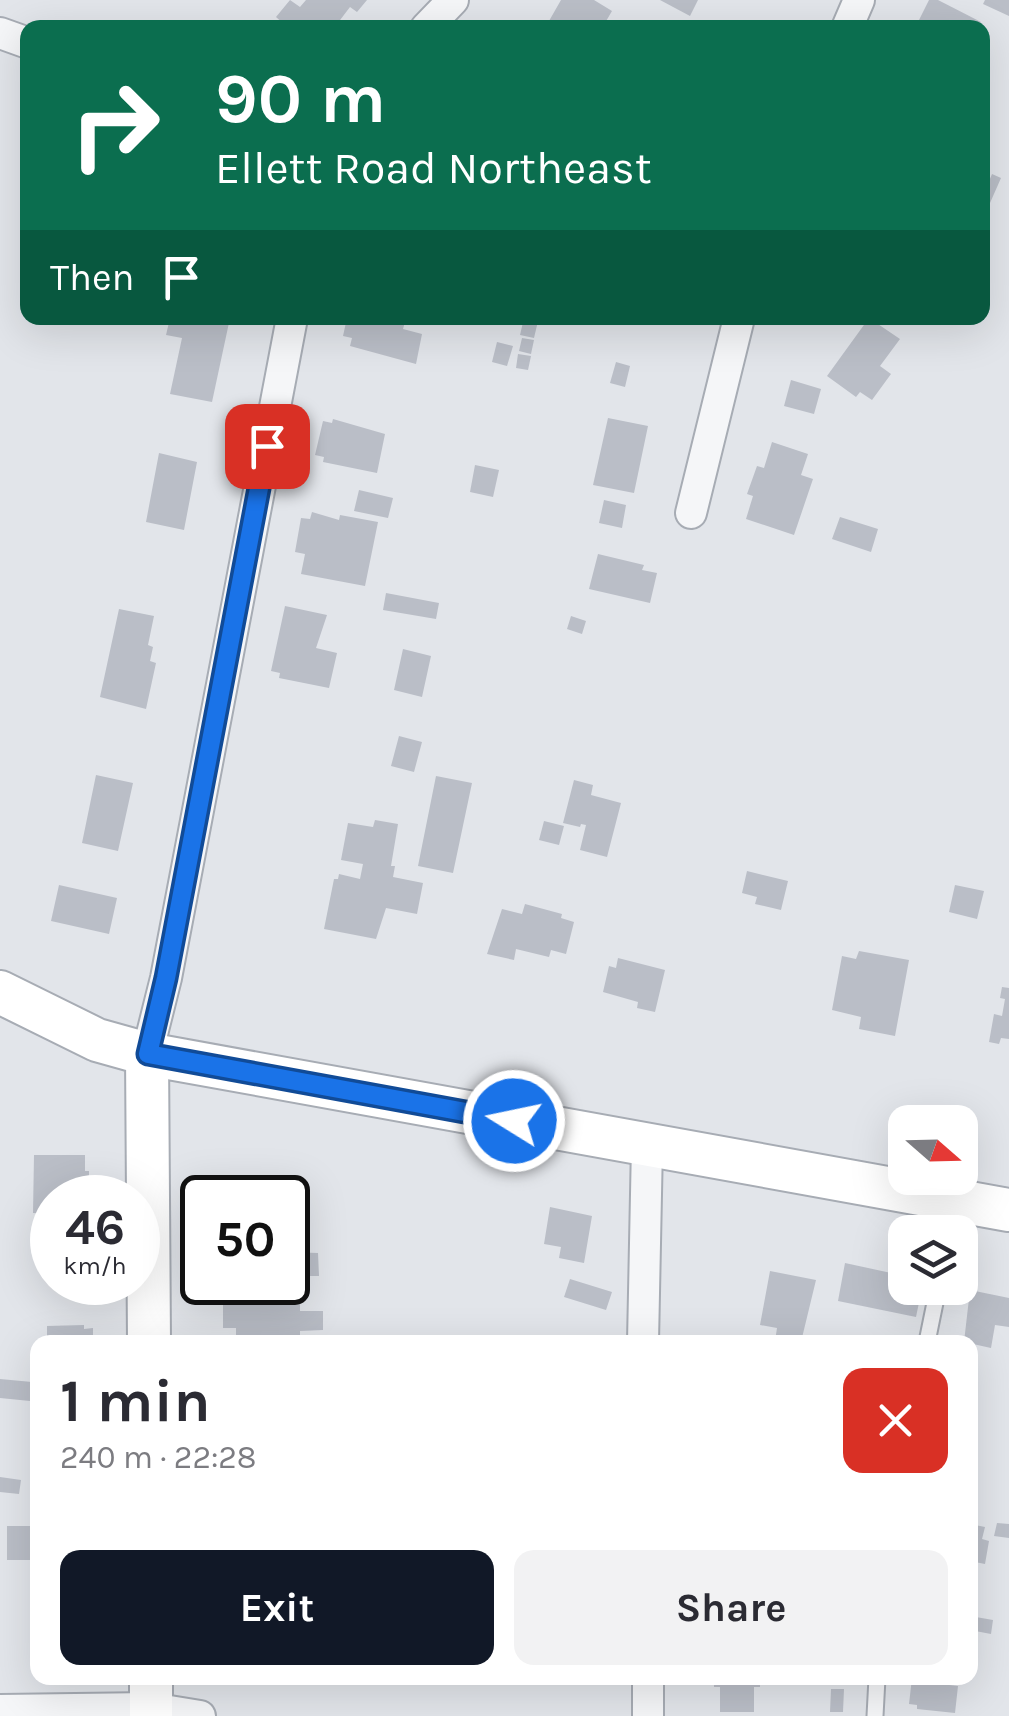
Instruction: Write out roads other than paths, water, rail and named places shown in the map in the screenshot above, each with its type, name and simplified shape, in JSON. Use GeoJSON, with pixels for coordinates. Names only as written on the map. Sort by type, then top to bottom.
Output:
{"type":"FeatureCollection","features":[{"type":"Feature","properties":{"kind":"main road"},"geometry":{"type":"LineString","coordinates":[[0,992],[98,1040],[148,1054],[647,1144],[948,1215]]}},
{"type":"Feature","properties":{"kind":"main road"},"geometry":{"type":"LineString","coordinates":[[148,1054],[149,1335]]}},
{"type":"Feature","properties":{"kind":"main road"},"geometry":{"type":"LineString","coordinates":[[962,1215],[1009,1210]]}},
{"type":"Feature","properties":{"kind":"street"},"geometry":{"type":"LineString","coordinates":[[434,20],[453,0]]}},
{"type":"Feature","properties":{"kind":"street"},"geometry":{"type":"LineString","coordinates":[[148,1054],[166,978],[291,325]]}},
{"type":"Feature","properties":{"kind":"street"},"geometry":{"type":"LineString","coordinates":[[691,513],[737,325]]}},
{"type":"Feature","properties":{"kind":"street"},"geometry":{"type":"LineString","coordinates":[[644,1335],[647,1144]]}},
{"type":"Feature","properties":{"kind":"street"},"geometry":{"type":"LineString","coordinates":[[648,1685],[648,1716]]}},
{"type":"Feature","properties":{"kind":"street"},"geometry":{"type":"LineString","coordinates":[[0,1710],[151,1701],[200,1716]]}},
{"type":"Feature","properties":{"kind":"lane"},"geometry":{"type":"LineString","coordinates":[[928,1335],[934,1305]]}},
{"type":"Feature","properties":{"kind":"lane"},"geometry":{"type":"LineString","coordinates":[[874,1716],[876,1685]]}}]}
